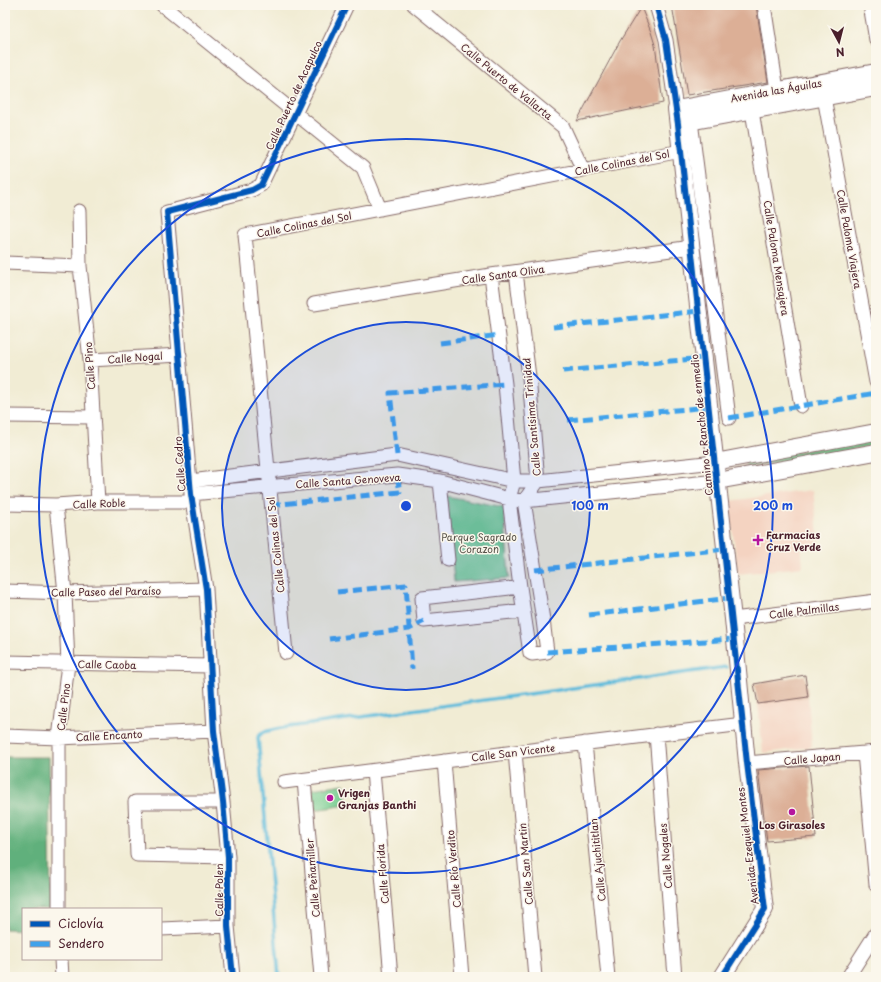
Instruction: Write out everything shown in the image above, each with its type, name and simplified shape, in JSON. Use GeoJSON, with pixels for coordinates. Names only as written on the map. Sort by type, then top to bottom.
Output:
{"type":"FeatureCollection","features":[{"type":"Feature","properties":{"kind":"street"},"geometry":{"type":"LineString","coordinates":[[162,5],[363,168],[380,209]]}},
{"type":"Feature","properties":{"kind":"street","name":"Calle Puerto de Acapulco"},"geometry":{"type":"LineString","coordinates":[[252,190],[261,185],[347,5]]}},
{"type":"Feature","properties":{"kind":"street","name":"Calle Puerto de Vallarta"},"geometry":{"type":"LineString","coordinates":[[414,5],[564,127],[583,170]]}},
{"type":"Feature","properties":{"kind":"street"},"geometry":{"type":"LineString","coordinates":[[656,5],[666,40],[682,118],[729,418]]}},
{"type":"Feature","properties":{"kind":"street"},"geometry":{"type":"LineString","coordinates":[[764,5],[778,90]]}},
{"type":"Feature","properties":{"kind":"street"},"geometry":{"type":"LineString","coordinates":[[870,5],[876,40]]}},
{"type":"Feature","properties":{"kind":"street","name":"Avenida las Águilas"},"geometry":{"type":"LineString","coordinates":[[682,118],[778,90],[876,72]]}},
{"type":"Feature","properties":{"kind":"street","name":"Avenida las Águilas"},"geometry":{"type":"LineString","coordinates":[[682,118],[752,111],[876,88]]}},
{"type":"Feature","properties":{"kind":"street","name":"Calle Paloma Viajera"},"geometry":{"type":"LineString","coordinates":[[824,97],[876,382]]}},
{"type":"Feature","properties":{"kind":"street","name":"Calle Paloma Mensajera"},"geometry":{"type":"LineString","coordinates":[[752,111],[801,406]]}},
{"type":"Feature","properties":{"kind":"street","name":"Camino a Rancho de enmedio"},"geometry":{"type":"LineString","coordinates":[[682,118],[681,151],[733,619],[743,724]]}},
{"type":"Feature","properties":{"kind":"street","name":"Calle Colinas del Sol"},"geometry":{"type":"LineString","coordinates":[[286,653],[245,236],[681,151]]}},
{"type":"Feature","properties":{"kind":"street","name":"Calle Cedro"},"geometry":{"type":"LineString","coordinates":[[223,802],[214,731],[206,590],[192,492],[167,212],[252,190]]}},
{"type":"Feature","properties":{"kind":"street","name":"Calle Pino"},"geometry":{"type":"LineString","coordinates":[[79,211],[78,229],[80,266],[90,360],[92,417],[98,502]]}},
{"type":"Feature","properties":{"kind":"street","name":"Calle Santa Oliva"},"geometry":{"type":"LineString","coordinates":[[314,304],[491,275],[692,247]]}},
{"type":"Feature","properties":{"kind":"street"},"geometry":{"type":"LineString","coordinates":[[5,263],[80,266]]}},
{"type":"Feature","properties":{"kind":"street","name":"Calle Santísima Trinidad"},"geometry":{"type":"LineString","coordinates":[[516,272],[538,481],[524,501]]}},
{"type":"Feature","properties":{"kind":"street"},"geometry":{"type":"LineString","coordinates":[[491,275],[505,384],[514,481],[509,500],[523,611],[529,650],[532,654],[547,652],[524,501]]}},
{"type":"Feature","properties":{"kind":"street","name":"Calle Nogal"},"geometry":{"type":"LineString","coordinates":[[90,360],[180,355]]}},
{"type":"Feature","properties":{"kind":"street"},"geometry":{"type":"LineString","coordinates":[[5,416],[92,417]]}},
{"type":"Feature","properties":{"kind":"street"},"geometry":{"type":"LineString","coordinates":[[715,462],[876,432]]}},
{"type":"Feature","properties":{"kind":"street"},"geometry":{"type":"LineString","coordinates":[[717,481],[876,452]]}},
{"type":"Feature","properties":{"kind":"street","name":"Calle Santa Genoveva"},"geometry":{"type":"LineString","coordinates":[[192,492],[268,470],[397,455],[514,481],[538,481],[715,462]]}},
{"type":"Feature","properties":{"kind":"street","name":"Calle Santa Genoveva"},"geometry":{"type":"LineString","coordinates":[[192,492],[396,475],[440,481],[509,500],[524,501],[717,481]]}},
{"type":"Feature","properties":{"kind":"street"},"geometry":{"type":"LineString","coordinates":[[440,481],[448,560]]}},
{"type":"Feature","properties":{"kind":"street","name":"Calle Roble"},"geometry":{"type":"LineString","coordinates":[[5,504],[56,505],[192,492]]}},
{"type":"Feature","properties":{"kind":"street","name":"Calle Pino"},"geometry":{"type":"LineString","coordinates":[[56,505],[65,592],[68,664],[59,738],[59,908]]}},
{"type":"Feature","properties":{"kind":"street"},"geometry":{"type":"LineString","coordinates":[[520,587],[422,598],[424,621],[523,611]]}},
{"type":"Feature","properties":{"kind":"street","name":"Calle Paseo del Paraíso"},"geometry":{"type":"LineString","coordinates":[[5,591],[65,592],[206,590]]}},
{"type":"Feature","properties":{"kind":"street","name":"Calle Palmillas"},"geometry":{"type":"LineString","coordinates":[[733,619],[876,601]]}},
{"type":"Feature","properties":{"kind":"street","name":"Calle Caoba"},"geometry":{"type":"LineString","coordinates":[[5,662],[210,666]]}},
{"type":"Feature","properties":{"kind":"street","name":"Calle San Vicente"},"geometry":{"type":"LineString","coordinates":[[284,782],[743,724]]}},
{"type":"Feature","properties":{"kind":"street","name":"Avenida Ezequiel Montes"},"geometry":{"type":"LineString","coordinates":[[722,977],[765,909],[743,724]]}},
{"type":"Feature","properties":{"kind":"street","name":"Calle Encanto"},"geometry":{"type":"LineString","coordinates":[[5,736],[59,738],[214,731]]}},
{"type":"Feature","properties":{"kind":"street","name":"Calle Nogales"},"geometry":{"type":"LineString","coordinates":[[656,734],[675,977]]}},
{"type":"Feature","properties":{"kind":"street","name":"Calle Ajuchititlan"},"geometry":{"type":"LineString","coordinates":[[585,743],[608,977]]}},
{"type":"Feature","properties":{"kind":"street","name":"Calle San Martin"},"geometry":{"type":"LineString","coordinates":[[516,752],[535,977]]}},
{"type":"Feature","properties":{"kind":"street"},"geometry":{"type":"LineString","coordinates":[[870,753],[876,885]]}},
{"type":"Feature","properties":{"kind":"street","name":"Calle Japan"},"geometry":{"type":"LineString","coordinates":[[747,763],[870,753]]}},
{"type":"Feature","properties":{"kind":"street","name":"Calle Río Verdito"},"geometry":{"type":"LineString","coordinates":[[444,761],[462,977]]}},
{"type":"Feature","properties":{"kind":"street","name":"Calle Florida"},"geometry":{"type":"LineString","coordinates":[[373,771],[391,977]]}},
{"type":"Feature","properties":{"kind":"street","name":"Calle Peñamiller"},"geometry":{"type":"LineString","coordinates":[[304,780],[320,977]]}},
{"type":"Feature","properties":{"kind":"street"},"geometry":{"type":"LineString","coordinates":[[223,802],[135,802],[137,855],[228,858]]}},
{"type":"Feature","properties":{"kind":"street","name":"Calle Polen"},"geometry":{"type":"LineString","coordinates":[[223,802],[228,858],[228,926],[233,977]]}},
{"type":"Feature","properties":{"kind":"street"},"geometry":{"type":"LineString","coordinates":[[162,929],[228,926]]}},
{"type":"Feature","properties":{"kind":"street"},"geometry":{"type":"LineString","coordinates":[[848,977],[876,933]]}},
{"type":"Feature","properties":{"kind":"street"},"geometry":{"type":"LineString","coordinates":[[61,960],[62,977]]}},
{"type":"Feature","properties":{"kind":"shaded area"},"geometry":{"type":"Polygon","coordinates":[[[813,490],[819,543],[801,545],[803,567],[738,574],[729,501],[813,490]]]}},
{"type":"Feature","properties":{"kind":"shaded area"},"geometry":{"type":"Polygon","coordinates":[[[808,697],[812,747],[763,753],[758,704],[808,697]]]}},
{"type":"Feature","properties":{"kind":"green space"},"geometry":{"type":"Polygon","coordinates":[[[876,438],[876,445],[746,468],[745,461],[876,438]]]}},
{"type":"Feature","properties":{"kind":"green space","name":"Parque Sagrado Corazon"},"geometry":{"type":"Polygon","coordinates":[[[447,496],[504,507],[509,578],[454,582],[447,496]]]}},
{"type":"Feature","properties":{"kind":"green space"},"geometry":{"type":"Polygon","coordinates":[[[5,757],[49,757],[51,908],[22,908],[22,930],[5,929],[5,757]]]}},
{"type":"Feature","properties":{"kind":"green space"},"geometry":{"type":"Polygon","coordinates":[[[344,784],[347,805],[314,810],[312,789],[344,784]]]}},
{"type":"Feature","properties":{"kind":"building"},"geometry":{"type":"Polygon","coordinates":[[[672,5],[756,5],[768,82],[687,95],[672,5]]]}},
{"type":"Feature","properties":{"kind":"building"},"geometry":{"type":"Polygon","coordinates":[[[641,7],[655,45],[663,103],[577,121],[620,41],[641,7]]]}},
{"type":"Feature","properties":{"kind":"building"},"geometry":{"type":"Polygon","coordinates":[[[805,675],[808,697],[758,704],[754,684],[805,675]]]}},
{"type":"Feature","properties":{"kind":"building"},"geometry":{"type":"Polygon","coordinates":[[[809,766],[816,837],[767,841],[758,770],[809,766]]]}},
{"type":"Feature","properties":{"kind":"waterway"},"geometry":{"type":"LineString","coordinates":[[279,977],[258,737],[263,732],[281,728],[726,667]]}},
{"type":"Feature","properties":{"kind":"marked path"},"geometry":{"type":"LineString","coordinates":[[553,327],[699,311]]}},
{"type":"Feature","properties":{"kind":"marked path"},"geometry":{"type":"LineString","coordinates":[[440,343],[499,335]]}},
{"type":"Feature","properties":{"kind":"marked path"},"geometry":{"type":"LineString","coordinates":[[563,371],[704,358]]}},
{"type":"Feature","properties":{"kind":"marked path"},"geometry":{"type":"LineString","coordinates":[[397,455],[390,393],[505,384]]}},
{"type":"Feature","properties":{"kind":"marked path"},"geometry":{"type":"LineString","coordinates":[[729,418],[876,393]]}},
{"type":"Feature","properties":{"kind":"marked path"},"geometry":{"type":"LineString","coordinates":[[568,420],[709,407]]}},
{"type":"Feature","properties":{"kind":"marked path"},"geometry":{"type":"LineString","coordinates":[[271,505],[400,492],[397,475]]}},
{"type":"Feature","properties":{"kind":"marked path"},"geometry":{"type":"LineString","coordinates":[[535,570],[725,549]]}},
{"type":"Feature","properties":{"kind":"marked path"},"geometry":{"type":"LineString","coordinates":[[337,592],[406,585],[412,669]]}},
{"type":"Feature","properties":{"kind":"marked path"},"geometry":{"type":"LineString","coordinates":[[589,615],[730,598]]}},
{"type":"Feature","properties":{"kind":"marked path"},"geometry":{"type":"LineString","coordinates":[[329,639],[409,629],[424,621]]}},
{"type":"Feature","properties":{"kind":"marked path"},"geometry":{"type":"LineString","coordinates":[[547,652],[734,639]]}},
{"type":"Feature","properties":{"kind":"cycle path"},"geometry":{"type":"LineString","coordinates":[[233,977],[228,926],[228,857],[214,731],[206,589],[191,494],[167,212],[252,190],[261,185],[347,5]]}},
{"type":"Feature","properties":{"kind":"cycle path"},"geometry":{"type":"LineString","coordinates":[[656,5],[666,40],[678,124],[747,763],[765,909],[722,977]]}},
{"type":"Feature","properties":{"kind":"place","name":"Farmacias Cruz Verde"},"geometry":{"type":"Point","coordinates":[758,540]}},
{"type":"Feature","properties":{"kind":"place","name":"Vrigen Granjas Banthi"},"geometry":{"type":"Point","coordinates":[330,798]}},
{"type":"Feature","properties":{"kind":"place","name":"Los Girasoles"},"geometry":{"type":"Point","coordinates":[792,812]}}]}
